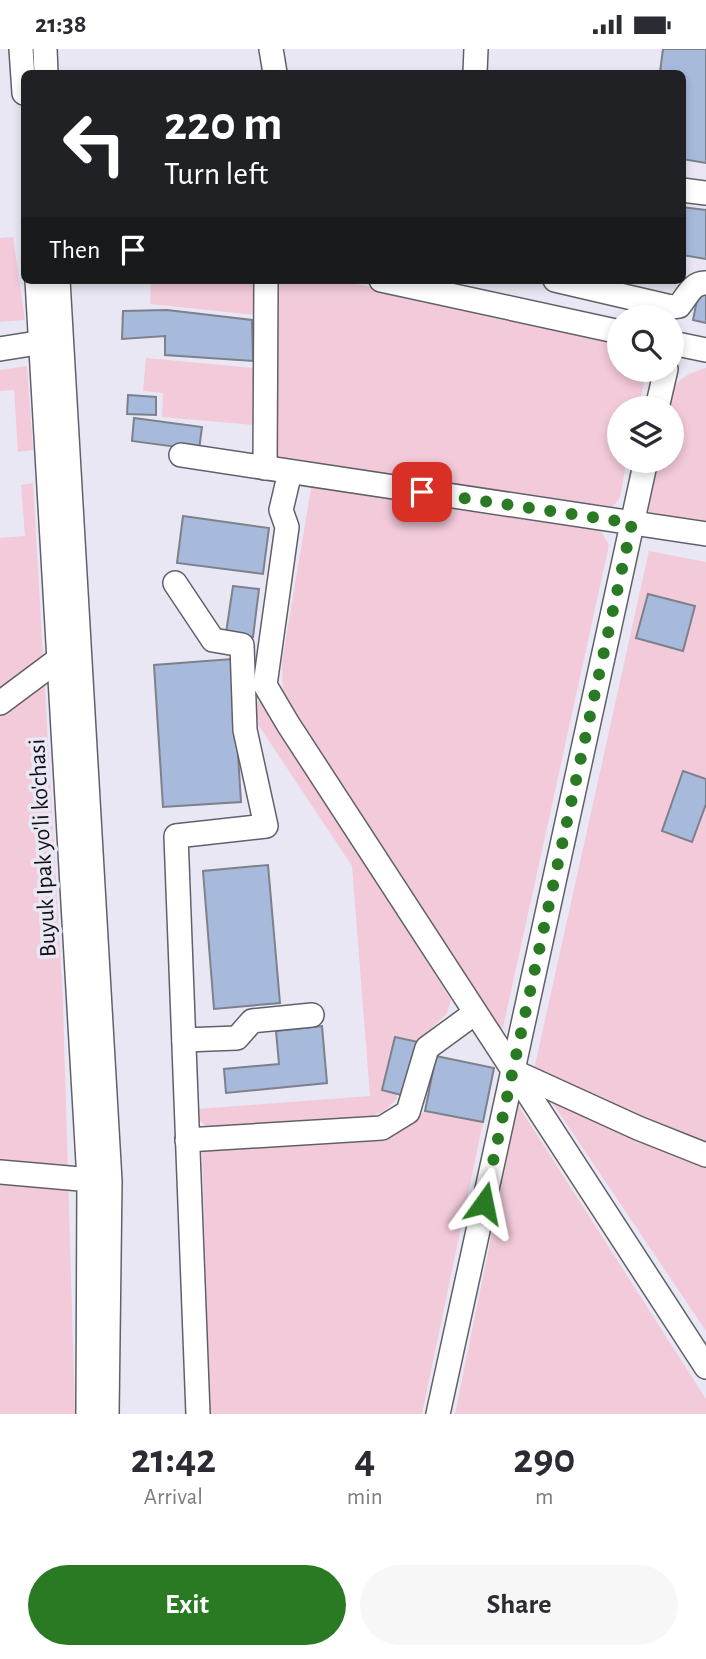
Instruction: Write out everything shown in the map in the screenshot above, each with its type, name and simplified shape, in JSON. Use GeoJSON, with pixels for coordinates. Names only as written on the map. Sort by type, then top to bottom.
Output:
{"type":"FeatureCollection","features":[{"type":"Feature","properties":{"kind":"street"},"geometry":{"type":"LineString","coordinates":[[22,49],[23,70]]}},
{"type":"Feature","properties":{"kind":"street"},"geometry":{"type":"LineString","coordinates":[[45,49],[46,70]]}},
{"type":"Feature","properties":{"kind":"street"},"geometry":{"type":"LineString","coordinates":[[271,49],[274,70]]}},
{"type":"Feature","properties":{"kind":"street"},"geometry":{"type":"LineString","coordinates":[[475,70],[476,49]]}},
{"type":"Feature","properties":{"kind":"street"},"geometry":{"type":"LineString","coordinates":[[686,190],[706,193]]}},
{"type":"Feature","properties":{"kind":"street"},"geometry":{"type":"LineString","coordinates":[[572,284],[671,307],[679,306],[692,287],[699,282],[706,282]]}},
{"type":"Feature","properties":{"kind":"street","name":"Buyuk Ipak yo'li ko'chasi"},"geometry":{"type":"LineString","coordinates":[[38,284],[51,340],[100,1181],[107,1414]]}},
{"type":"Feature","properties":{"kind":"street","name":"Buyuk Ipak yo'li ko'chasi"},"geometry":{"type":"LineString","coordinates":[[51,340],[58,284]]}},
{"type":"Feature","properties":{"kind":"street"},"geometry":{"type":"LineString","coordinates":[[265,468],[266,284]]}},
{"type":"Feature","properties":{"kind":"street"},"geometry":{"type":"LineString","coordinates":[[399,284],[607,329]]}},
{"type":"Feature","properties":{"kind":"street"},"geometry":{"type":"LineString","coordinates":[[0,349],[51,340]]}},
{"type":"Feature","properties":{"kind":"street"},"geometry":{"type":"LineString","coordinates":[[684,345],[706,350]]}},
{"type":"Feature","properties":{"kind":"street"},"geometry":{"type":"LineString","coordinates":[[181,456],[706,534]]}},
{"type":"Feature","properties":{"kind":"street"},"geometry":{"type":"LineString","coordinates":[[290,472],[281,510],[287,527],[265,685],[706,1367]]}},
{"type":"Feature","properties":{"kind":"street"},"geometry":{"type":"LineString","coordinates":[[438,1414],[643,473]]}},
{"type":"Feature","properties":{"kind":"street"},"geometry":{"type":"LineString","coordinates":[[175,583],[213,640],[242,645],[245,730],[266,826],[176,836],[198,1414]]}},
{"type":"Feature","properties":{"kind":"street"},"geometry":{"type":"LineString","coordinates":[[0,703],[69,657]]}},
{"type":"Feature","properties":{"kind":"street"},"geometry":{"type":"LineString","coordinates":[[187,1140],[382,1128],[408,1112],[427,1048],[475,1013]]}},
{"type":"Feature","properties":{"kind":"street"},"geometry":{"type":"LineString","coordinates":[[184,1040],[237,1038],[252,1021],[312,1015]]}},
{"type":"Feature","properties":{"kind":"street"},"geometry":{"type":"LineString","coordinates":[[513,1071],[638,1128],[706,1155]]}},
{"type":"Feature","properties":{"kind":"street"},"geometry":{"type":"LineString","coordinates":[[0,1172],[100,1181]]}},
{"type":"Feature","properties":{"kind":"street","name":"Buyuk Ipak yo'li ko'chasi"},"geometry":{"type":"LineString","coordinates":[[88,1414],[100,1181]]}},
{"type":"Feature","properties":{"kind":"shaded area"},"geometry":{"type":"Polygon","coordinates":[[[13,237],[25,320],[0,322],[0,238],[13,237]]]}},
{"type":"Feature","properties":{"kind":"shaded area"},"geometry":{"type":"Polygon","coordinates":[[[151,284],[256,284],[255,315],[150,304],[151,284]]]}},
{"type":"Feature","properties":{"kind":"shaded area"},"geometry":{"type":"Polygon","coordinates":[[[273,284],[356,284],[607,336],[607,382],[644,382],[641,396],[607,396],[607,473],[625,473],[620,497],[613,507],[275,461],[273,284]]]}},
{"type":"Feature","properties":{"kind":"shaded area"},"geometry":{"type":"Polygon","coordinates":[[[146,358],[254,368],[253,425],[162,417],[163,393],[143,391],[146,358]]]}},
{"type":"Feature","properties":{"kind":"shaded area"},"geometry":{"type":"Polygon","coordinates":[[[27,366],[33,450],[18,452],[14,390],[0,391],[0,370],[27,366]]]}},
{"type":"Feature","properties":{"kind":"shaded area"},"geometry":{"type":"Polygon","coordinates":[[[706,368],[706,523],[650,515],[647,504],[653,473],[684,473],[684,396],[670,396],[678,382],[684,382],[684,377],[706,368]]]}},
{"type":"Feature","properties":{"kind":"shaded area"},"geometry":{"type":"Polygon","coordinates":[[[33,483],[63,1002],[75,1414],[0,1414],[0,538],[25,536],[21,485],[33,483]]]}},
{"type":"Feature","properties":{"kind":"shaded area"},"geometry":{"type":"Polygon","coordinates":[[[312,483],[592,527],[601,531],[609,545],[503,1028],[495,1026],[313,745],[283,694],[282,662],[312,483]]]}},
{"type":"Feature","properties":{"kind":"shaded area"},"geometry":{"type":"Polygon","coordinates":[[[649,551],[706,562],[706,1331],[533,1074],[649,551]]]}},
{"type":"Feature","properties":{"kind":"shaded area"},"geometry":{"type":"Polygon","coordinates":[[[252,696],[270,712],[451,1000],[447,1013],[418,1042],[395,1037],[382,1090],[397,1094],[397,1099],[384,1111],[367,1118],[209,1129],[198,1119],[197,1109],[370,1096],[352,866],[249,711],[252,696]]]}},
{"type":"Feature","properties":{"kind":"shaded area"},"geometry":{"type":"Polygon","coordinates":[[[518,1105],[706,1399],[706,1414],[455,1414],[518,1105]]]}},
{"type":"Feature","properties":{"kind":"shaded area"},"geometry":{"type":"Polygon","coordinates":[[[425,1111],[483,1122],[422,1414],[210,1414],[202,1151],[383,1141],[425,1111]]]}},
{"type":"Feature","properties":{"kind":"building"},"geometry":{"type":"Polygon","coordinates":[[[663,49],[706,49],[706,163],[686,160],[686,70],[660,70],[663,49]]]}},
{"type":"Feature","properties":{"kind":"building"},"geometry":{"type":"Polygon","coordinates":[[[686,208],[706,210],[706,259],[686,256],[686,208]]]}},
{"type":"Feature","properties":{"kind":"building"},"geometry":{"type":"Polygon","coordinates":[[[699,290],[706,292],[706,323],[693,320],[699,290]]]}},
{"type":"Feature","properties":{"kind":"building"},"geometry":{"type":"Polygon","coordinates":[[[167,310],[252,320],[253,361],[165,355],[165,336],[122,339],[123,311],[167,310]]]}},
{"type":"Feature","properties":{"kind":"building"},"geometry":{"type":"Polygon","coordinates":[[[128,395],[156,397],[156,415],[127,414],[128,395]]]}},
{"type":"Feature","properties":{"kind":"building"},"geometry":{"type":"Polygon","coordinates":[[[134,418],[202,427],[199,450],[132,441],[134,418]]]}},
{"type":"Feature","properties":{"kind":"building"},"geometry":{"type":"Polygon","coordinates":[[[183,516],[269,528],[263,574],[177,563],[183,516]]]}},
{"type":"Feature","properties":{"kind":"building"},"geometry":{"type":"Polygon","coordinates":[[[233,586],[259,589],[253,637],[226,633],[233,586]]]}},
{"type":"Feature","properties":{"kind":"building"},"geometry":{"type":"Polygon","coordinates":[[[648,594],[695,606],[683,651],[636,638],[648,594]]]}},
{"type":"Feature","properties":{"kind":"building"},"geometry":{"type":"Polygon","coordinates":[[[232,659],[241,802],[163,807],[154,665],[232,659]]]}},
{"type":"Feature","properties":{"kind":"building"},"geometry":{"type":"Polygon","coordinates":[[[683,771],[706,779],[706,804],[692,842],[662,831],[683,771]]]}},
{"type":"Feature","properties":{"kind":"building"},"geometry":{"type":"Polygon","coordinates":[[[268,865],[280,1003],[214,1009],[203,871],[268,865]]]}},
{"type":"Feature","properties":{"kind":"building"},"geometry":{"type":"Polygon","coordinates":[[[322,1026],[327,1083],[226,1093],[224,1069],[279,1064],[276,1031],[322,1026]]]}},
{"type":"Feature","properties":{"kind":"building"},"geometry":{"type":"Polygon","coordinates":[[[395,1037],[418,1042],[405,1096],[382,1090],[395,1037]]]}},
{"type":"Feature","properties":{"kind":"building"},"geometry":{"type":"Polygon","coordinates":[[[436,1056],[494,1068],[483,1122],[425,1111],[436,1056]]]}},
{"type":"Feature","properties":{"kind":"route"},"geometry":{"type":"LineString","coordinates":[[422,492],[632,523],[484,1203]]}}]}
